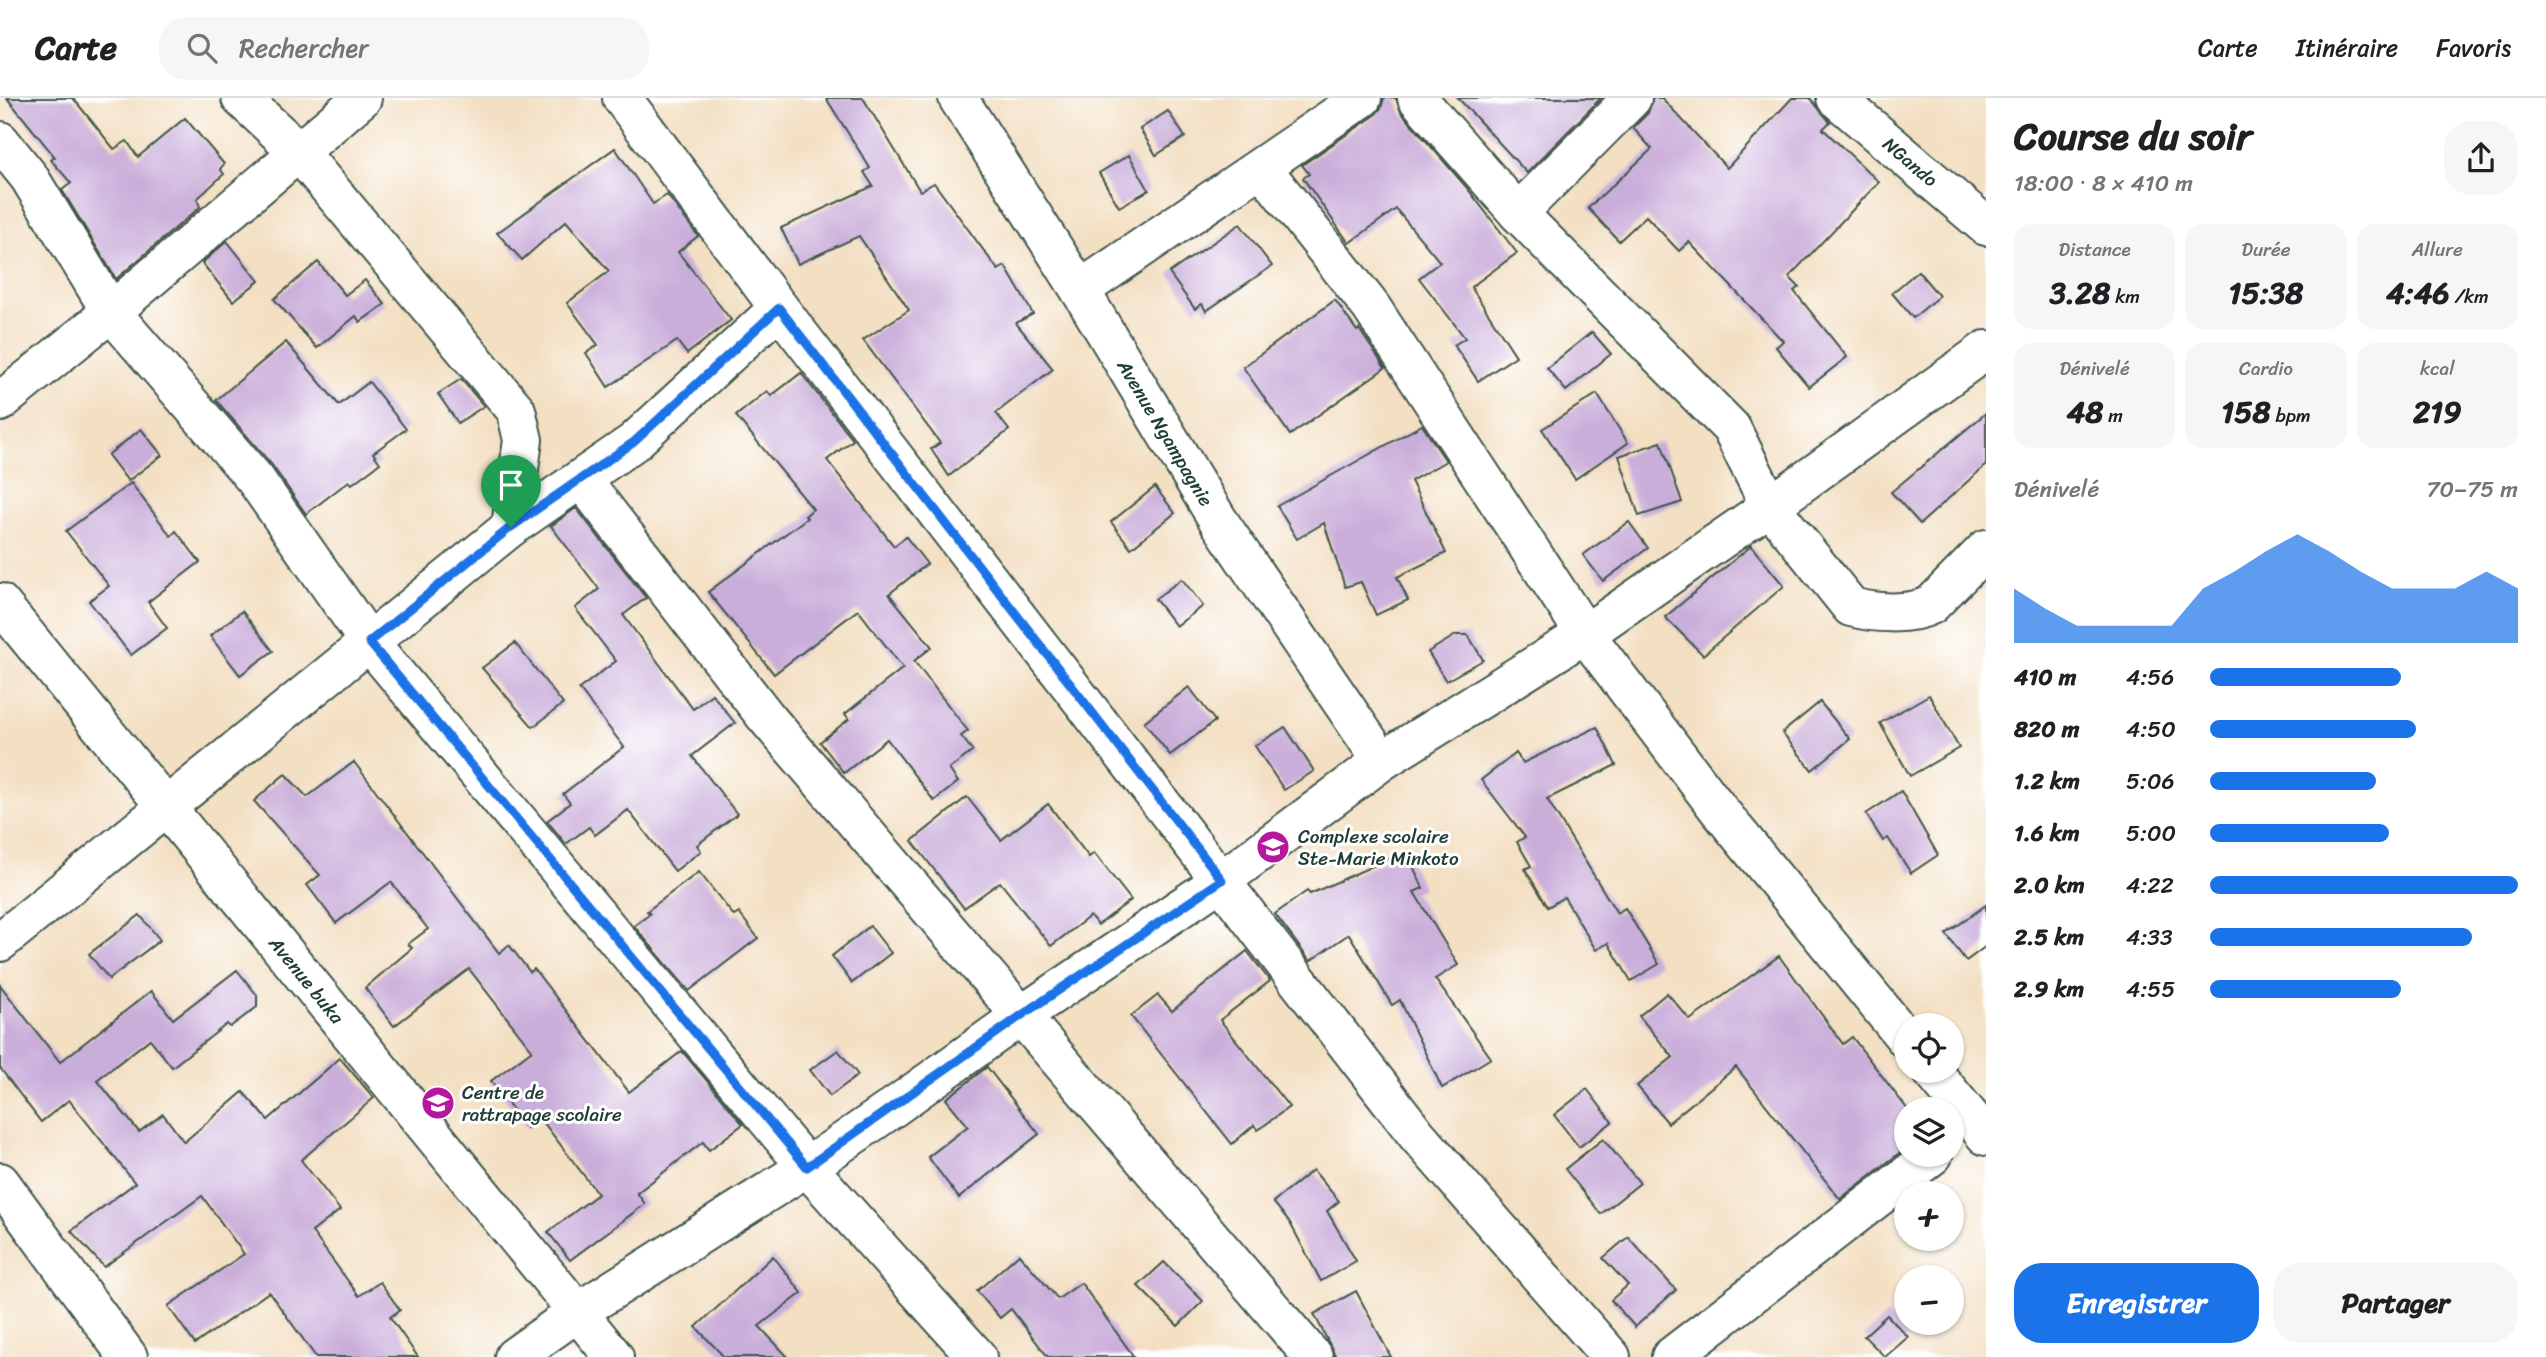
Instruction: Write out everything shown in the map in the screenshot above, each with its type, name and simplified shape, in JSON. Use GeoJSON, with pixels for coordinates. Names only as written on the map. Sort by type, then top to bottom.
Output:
{"type":"FeatureCollection","features":[{"type":"Feature","properties":{"kind":"street"},"geometry":{"type":"LineString","coordinates":[[241,98],[298,151],[516,410],[523,440],[511,527]]}},
{"type":"Feature","properties":{"kind":"street"},"geometry":{"type":"LineString","coordinates":[[0,402],[111,312],[362,98]]}},
{"type":"Feature","properties":{"kind":"street"},"geometry":{"type":"LineString","coordinates":[[622,98],[779,308],[1417,1135],[1611,1357]]}},
{"type":"Feature","properties":{"kind":"street","name":"Avenue Ngampagnie"},"geometry":{"type":"LineString","coordinates":[[958,98],[1080,290],[1218,520],[1382,761]]}},
{"type":"Feature","properties":{"kind":"street"},"geometry":{"type":"LineString","coordinates":[[1080,290],[1362,98]]}},
{"type":"Feature","properties":{"kind":"street"},"geometry":{"type":"LineString","coordinates":[[1417,98],[1518,213],[1731,428],[1770,506],[1851,607],[1867,611],[1921,610],[1931,605],[1986,549]]}},
{"type":"Feature","properties":{"kind":"street"},"geometry":{"type":"LineString","coordinates":[[1518,213],[1632,98]]}},
{"type":"Feature","properties":{"kind":"street","name":"NGando"},"geometry":{"type":"LineString","coordinates":[[1836,98],[1986,226]]}},
{"type":"Feature","properties":{"kind":"street"},"geometry":{"type":"LineString","coordinates":[[0,141],[29,177],[111,312],[255,480],[369,642],[807,1167],[977,1357]]}},
{"type":"Feature","properties":{"kind":"street"},"geometry":{"type":"LineString","coordinates":[[1262,167],[1371,307],[1585,634],[1719,810],[1894,1024]]}},
{"type":"Feature","properties":{"kind":"street"},"geometry":{"type":"LineString","coordinates":[[0,942],[511,527],[634,442],[779,308]]}},
{"type":"Feature","properties":{"kind":"street"},"geometry":{"type":"LineString","coordinates":[[514,1357],[576,1313],[807,1167],[1022,1015],[1222,880],[1382,761],[1585,634],[1770,506],[1986,350]]}},
{"type":"Feature","properties":{"kind":"street"},"geometry":{"type":"LineString","coordinates":[[582,480],[766,717],[1313,1357]]}},
{"type":"Feature","properties":{"kind":"street","name":"Avenue buka"},"geometry":{"type":"LineString","coordinates":[[0,603],[614,1357]]}},
{"type":"Feature","properties":{"kind":"street"},"geometry":{"type":"LineString","coordinates":[[1941,1083],[1974,1128]]}},
{"type":"Feature","properties":{"kind":"street"},"geometry":{"type":"LineString","coordinates":[[1671,1357],[1917,1167]]}},
{"type":"Feature","properties":{"kind":"street"},"geometry":{"type":"LineString","coordinates":[[0,1182],[128,1357]]}},
{"type":"Feature","properties":{"kind":"building"},"geometry":{"type":"Polygon","coordinates":[[[7,98],[73,98],[114,149],[127,141],[138,157],[185,118],[224,164],[220,169],[224,174],[197,199],[200,207],[116,279],[62,190],[71,183],[51,160],[55,157],[7,98]]]}},
{"type":"Feature","properties":{"kind":"building"},"geometry":{"type":"Polygon","coordinates":[[[826,98],[863,98],[920,191],[934,183],[998,270],[1005,266],[1033,314],[1016,323],[1053,369],[996,413],[1009,430],[949,476],[931,449],[940,443],[863,340],[909,310],[859,236],[798,264],[781,228],[873,186],[864,172],[870,168],[826,98]]]}},
{"type":"Feature","properties":{"kind":"building"},"geometry":{"type":"Polygon","coordinates":[[[1384,98],[1396,98],[1401,112],[1467,188],[1517,253],[1471,287],[1516,356],[1478,381],[1454,345],[1465,338],[1419,278],[1440,262],[1396,209],[1349,243],[1303,178],[1309,174],[1302,165],[1374,116],[1381,108],[1384,98]]]}},
{"type":"Feature","properties":{"kind":"building"},"geometry":{"type":"Polygon","coordinates":[[[1458,98],[1601,98],[1527,173],[1458,98]]]}},
{"type":"Feature","properties":{"kind":"building"},"geometry":{"type":"Polygon","coordinates":[[[1653,98],[1662,98],[1727,168],[1792,98],[1810,98],[1830,122],[1823,129],[1879,182],[1789,277],[1799,287],[1794,291],[1847,357],[1809,387],[1776,347],[1783,341],[1689,242],[1679,251],[1646,216],[1619,241],[1588,208],[1652,149],[1633,128],[1648,113],[1653,98]]]}},
{"type":"Feature","properties":{"kind":"building"},"geometry":{"type":"Polygon","coordinates":[[[1168,111],[1185,137],[1156,155],[1140,129],[1168,111]]]}},
{"type":"Feature","properties":{"kind":"building"},"geometry":{"type":"Polygon","coordinates":[[[615,148],[653,204],[667,195],[698,236],[678,252],[731,320],[687,354],[677,341],[608,387],[586,353],[598,345],[567,303],[609,271],[566,221],[522,260],[497,233],[615,148]]]}},
{"type":"Feature","properties":{"kind":"building"},"geometry":{"type":"Polygon","coordinates":[[[1129,155],[1149,190],[1119,207],[1099,173],[1129,155]]]}},
{"type":"Feature","properties":{"kind":"building"},"geometry":{"type":"Polygon","coordinates":[[[1240,224],[1272,266],[1206,311],[1202,304],[1195,309],[1169,273],[1240,224]]]}},
{"type":"Feature","properties":{"kind":"building"},"geometry":{"type":"Polygon","coordinates":[[[227,241],[259,281],[233,301],[202,263],[227,241]]]}},
{"type":"Feature","properties":{"kind":"building"},"geometry":{"type":"Polygon","coordinates":[[[318,262],[345,295],[365,280],[385,304],[360,322],[356,316],[317,348],[274,299],[318,262]]]}},
{"type":"Feature","properties":{"kind":"building"},"geometry":{"type":"Polygon","coordinates":[[[1918,271],[1939,296],[1913,318],[1892,293],[1918,271]]]}},
{"type":"Feature","properties":{"kind":"building"},"geometry":{"type":"Polygon","coordinates":[[[1335,300],[1357,331],[1359,329],[1385,368],[1290,435],[1243,367],[1335,300]]]}},
{"type":"Feature","properties":{"kind":"building"},"geometry":{"type":"Polygon","coordinates":[[[1592,332],[1611,354],[1566,391],[1547,368],[1592,332]]]}},
{"type":"Feature","properties":{"kind":"building"},"geometry":{"type":"Polygon","coordinates":[[[286,342],[339,405],[369,382],[406,429],[373,453],[380,463],[352,484],[349,481],[306,514],[272,465],[216,400],[286,342]]]}},
{"type":"Feature","properties":{"kind":"building"},"geometry":{"type":"Polygon","coordinates":[[[801,373],[853,440],[827,460],[894,546],[906,537],[927,564],[889,594],[932,647],[914,661],[968,731],[961,736],[973,751],[949,769],[958,782],[934,801],[887,739],[844,773],[820,742],[849,719],[845,714],[903,668],[858,610],[774,674],[708,592],[807,518],[805,516],[813,509],[736,416],[767,391],[771,396],[801,373]]]}},
{"type":"Feature","properties":{"kind":"building"},"geometry":{"type":"Polygon","coordinates":[[[461,379],[484,406],[458,423],[438,394],[461,379]]]}},
{"type":"Feature","properties":{"kind":"building"},"geometry":{"type":"Polygon","coordinates":[[[1597,394],[1628,443],[1575,479],[1542,429],[1597,394]]]}},
{"type":"Feature","properties":{"kind":"building"},"geometry":{"type":"Polygon","coordinates":[[[1986,413],[1986,465],[1920,524],[1891,492],[1986,413]]]}},
{"type":"Feature","properties":{"kind":"building"},"geometry":{"type":"Polygon","coordinates":[[[1422,425],[1446,461],[1411,481],[1446,553],[1397,577],[1408,600],[1376,615],[1361,582],[1345,587],[1324,523],[1297,539],[1277,506],[1422,425]]]}},
{"type":"Feature","properties":{"kind":"building"},"geometry":{"type":"Polygon","coordinates":[[[141,429],[162,455],[128,481],[108,455],[141,429]]]}},
{"type":"Feature","properties":{"kind":"building"},"geometry":{"type":"Polygon","coordinates":[[[1661,442],[1682,502],[1639,516],[1619,456],[1661,442]]]}},
{"type":"Feature","properties":{"kind":"building"},"geometry":{"type":"Polygon","coordinates":[[[131,483],[171,536],[176,531],[200,562],[148,602],[167,628],[131,655],[89,601],[109,586],[66,531],[131,483]]]}},
{"type":"Feature","properties":{"kind":"building"},"geometry":{"type":"Polygon","coordinates":[[[1155,487],[1175,513],[1131,548],[1111,522],[1155,487]]]}},
{"type":"Feature","properties":{"kind":"building"},"geometry":{"type":"Polygon","coordinates":[[[576,508],[646,598],[623,615],[693,709],[712,694],[735,723],[692,756],[737,814],[697,845],[701,851],[675,871],[628,810],[595,835],[589,827],[566,844],[547,821],[570,803],[563,794],[624,747],[579,689],[616,661],[575,608],[599,589],[551,526],[576,508]]]}},
{"type":"Feature","properties":{"kind":"building"},"geometry":{"type":"Polygon","coordinates":[[[1629,522],[1648,548],[1603,581],[1583,555],[1629,522]]]}},
{"type":"Feature","properties":{"kind":"building"},"geometry":{"type":"Polygon","coordinates":[[[1751,546],[1784,586],[1703,655],[1665,617],[1751,546]]]}},
{"type":"Feature","properties":{"kind":"building"},"geometry":{"type":"Polygon","coordinates":[[[1182,579],[1203,606],[1176,626],[1155,599],[1182,579]]]}},
{"type":"Feature","properties":{"kind":"building"},"geometry":{"type":"Polygon","coordinates":[[[242,611],[273,651],[240,675],[210,636],[242,611]]]}},
{"type":"Feature","properties":{"kind":"building"},"geometry":{"type":"Polygon","coordinates":[[[1456,635],[1468,635],[1483,660],[1446,681],[1428,652],[1456,635]]]}},
{"type":"Feature","properties":{"kind":"building"},"geometry":{"type":"Polygon","coordinates":[[[515,643],[563,704],[533,727],[482,668],[515,643]]]}},
{"type":"Feature","properties":{"kind":"building"},"geometry":{"type":"Polygon","coordinates":[[[1189,687],[1215,721],[1170,755],[1144,722],[1189,687]]]}},
{"type":"Feature","properties":{"kind":"building"},"geometry":{"type":"Polygon","coordinates":[[[1929,695],[1959,748],[1910,776],[1880,723],[1929,695]]]}},
{"type":"Feature","properties":{"kind":"building"},"geometry":{"type":"Polygon","coordinates":[[[1820,702],[1850,739],[1812,770],[1782,733],[1820,702]]]}},
{"type":"Feature","properties":{"kind":"building"},"geometry":{"type":"Polygon","coordinates":[[[1285,727],[1314,771],[1284,790],[1255,746],[1285,727]]]}},
{"type":"Feature","properties":{"kind":"building"},"geometry":{"type":"Polygon","coordinates":[[[1597,727],[1616,765],[1547,799],[1617,913],[1625,908],[1659,964],[1631,981],[1608,943],[1596,950],[1564,897],[1548,907],[1525,869],[1531,866],[1517,842],[1525,837],[1481,780],[1516,753],[1523,763],[1597,727]]]}},
{"type":"Feature","properties":{"kind":"building"},"geometry":{"type":"Polygon","coordinates":[[[354,762],[499,953],[509,945],[530,972],[534,969],[629,1092],[682,1051],[743,1124],[709,1150],[703,1142],[637,1193],[645,1204],[570,1260],[548,1232],[598,1194],[540,1118],[527,1128],[491,1081],[532,1050],[469,969],[394,1026],[365,988],[412,948],[408,944],[428,929],[391,882],[336,923],[307,885],[320,875],[254,801],[285,774],[307,797],[354,762]]]}},
{"type":"Feature","properties":{"kind":"building"},"geometry":{"type":"Polygon","coordinates":[[[1901,791],[1938,855],[1911,873],[1888,838],[1883,841],[1866,814],[1901,791]]]}},
{"type":"Feature","properties":{"kind":"building"},"geometry":{"type":"Polygon","coordinates":[[[967,797],[1001,840],[1048,804],[1089,857],[1094,853],[1131,900],[1098,925],[1090,916],[1051,946],[1000,882],[964,908],[912,841],[967,797]]]}},
{"type":"Feature","properties":{"kind":"building"},"geometry":{"type":"Polygon","coordinates":[[[1406,851],[1423,888],[1414,892],[1458,965],[1435,979],[1491,1058],[1442,1088],[1400,1000],[1392,1005],[1349,934],[1310,961],[1275,914],[1307,891],[1310,894],[1406,851]]]}},
{"type":"Feature","properties":{"kind":"building"},"geometry":{"type":"Polygon","coordinates":[[[699,872],[734,916],[739,913],[758,938],[689,991],[634,926],[650,914],[647,911],[699,872]]]}},
{"type":"Feature","properties":{"kind":"building"},"geometry":{"type":"Polygon","coordinates":[[[1986,905],[1986,946],[1966,961],[1946,934],[1986,905]]]}},
{"type":"Feature","properties":{"kind":"building"},"geometry":{"type":"Polygon","coordinates":[[[140,915],[160,940],[109,979],[89,954],[140,915]]]}},
{"type":"Feature","properties":{"kind":"building"},"geometry":{"type":"Polygon","coordinates":[[[870,926],[891,953],[852,983],[832,956],[870,926]]]}},
{"type":"Feature","properties":{"kind":"building"},"geometry":{"type":"Polygon","coordinates":[[[1247,951],[1270,981],[1220,1020],[1289,1107],[1258,1130],[1254,1125],[1232,1144],[1131,1016],[1158,995],[1172,1011],[1247,951]]]}},
{"type":"Feature","properties":{"kind":"building"},"geometry":{"type":"Polygon","coordinates":[[[1779,956],[1843,1044],[1852,1037],[1898,1097],[1894,1097],[1894,1157],[1840,1199],[1736,1067],[1668,1123],[1637,1086],[1673,1057],[1639,1016],[1667,993],[1690,1020],[1779,956]]]}},
{"type":"Feature","properties":{"kind":"building"},"geometry":{"type":"Polygon","coordinates":[[[237,970],[257,995],[257,1007],[230,1027],[227,1024],[172,1067],[150,1039],[97,1080],[139,1132],[163,1114],[184,1142],[243,1092],[268,1120],[340,1058],[374,1098],[301,1160],[340,1210],[312,1232],[359,1296],[380,1282],[400,1310],[390,1317],[418,1357],[316,1357],[269,1292],[195,1344],[168,1306],[244,1254],[202,1196],[104,1267],[71,1231],[135,1183],[69,1100],[41,1122],[0,1068],[0,985],[60,1062],[151,991],[173,1019],[237,970]]]}},
{"type":"Feature","properties":{"kind":"building"},"geometry":{"type":"Polygon","coordinates":[[[838,1050],[858,1075],[830,1096],[810,1070],[838,1050]]]}},
{"type":"Feature","properties":{"kind":"building"},"geometry":{"type":"Polygon","coordinates":[[[987,1067],[1039,1134],[959,1198],[928,1157],[968,1126],[946,1099],[987,1067]]]}},
{"type":"Feature","properties":{"kind":"building"},"geometry":{"type":"Polygon","coordinates":[[[1587,1089],[1612,1122],[1579,1147],[1554,1115],[1587,1089]]]}},
{"type":"Feature","properties":{"kind":"building"},"geometry":{"type":"Polygon","coordinates":[[[1603,1139],[1640,1183],[1601,1214],[1565,1169],[1603,1139]]]}},
{"type":"Feature","properties":{"kind":"building"},"geometry":{"type":"Polygon","coordinates":[[[1313,1170],[1339,1201],[1327,1211],[1356,1261],[1321,1281],[1289,1221],[1273,1202],[1313,1170]]]}},
{"type":"Feature","properties":{"kind":"building"},"geometry":{"type":"Polygon","coordinates":[[[1628,1237],[1676,1290],[1635,1327],[1611,1300],[1628,1285],[1603,1258],[1628,1237]]]}},
{"type":"Feature","properties":{"kind":"building"},"geometry":{"type":"Polygon","coordinates":[[[1019,1254],[1058,1299],[1081,1283],[1134,1357],[1048,1357],[1011,1309],[1000,1318],[977,1291],[1019,1254]]]}},
{"type":"Feature","properties":{"kind":"building"},"geometry":{"type":"Polygon","coordinates":[[[773,1256],[802,1293],[759,1326],[788,1357],[724,1357],[696,1327],[773,1256]]]}},
{"type":"Feature","properties":{"kind":"building"},"geometry":{"type":"Polygon","coordinates":[[[1164,1262],[1203,1301],[1178,1326],[1138,1286],[1164,1262]]]}},
{"type":"Feature","properties":{"kind":"building"},"geometry":{"type":"Polygon","coordinates":[[[1356,1291],[1391,1357],[1336,1357],[1314,1314],[1356,1291]]]}},
{"type":"Feature","properties":{"kind":"building"},"geometry":{"type":"Polygon","coordinates":[[[1887,1315],[1894,1322],[1894,1335],[1908,1337],[1885,1357],[1864,1336],[1887,1315]]]}},
{"type":"Feature","properties":{"kind":"place","name":"Complexe scolaire Ste-Marie Minkoto"},"geometry":{"type":"Point","coordinates":[1273,847]}},
{"type":"Feature","properties":{"kind":"place","name":"Centre de rattrapage scolaire"},"geometry":{"type":"Point","coordinates":[438,1103]}},
{"type":"Feature","properties":{"kind":"route"},"geometry":{"type":"LineString","coordinates":[[779,308],[822,360],[1222,880],[1022,1015],[807,1167],[369,642],[511,527],[634,442],[779,308]]}}]}
